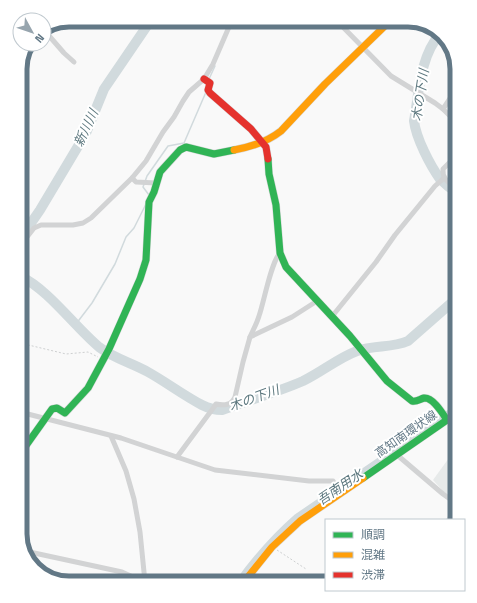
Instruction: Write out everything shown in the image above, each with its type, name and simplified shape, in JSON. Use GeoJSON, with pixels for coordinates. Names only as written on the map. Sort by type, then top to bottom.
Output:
{"type":"FeatureCollection","features":[{"type":"Feature","properties":{"kind":"street"},"geometry":{"type":"LineString","coordinates":[[27,237],[34,228],[41,225],[73,225],[83,223],[91,218],[132,178],[146,161],[186,96],[206,81],[229,27]]}},
{"type":"Feature","properties":{"kind":"street"},"geometry":{"type":"LineString","coordinates":[[343,27],[391,76],[443,109],[450,116]]}},
{"type":"Feature","properties":{"kind":"street"},"geometry":{"type":"LineString","coordinates":[[27,444],[52,409],[58,408],[65,413],[88,388],[106,355],[140,279],[146,260],[149,202],[154,192],[160,172],[165,166],[180,150],[186,147],[214,154],[251,147],[263,143],[281,131],[325,84],[384,27]]}},
{"type":"Feature","properties":{"kind":"street"},"geometry":{"type":"LineString","coordinates":[[52,39],[74,62]]}},
{"type":"Feature","properties":{"kind":"street"},"geometry":{"type":"LineString","coordinates":[[206,81],[210,83],[208,90],[210,93],[252,129],[266,147],[268,154],[269,174],[276,205],[280,253],[286,266],[387,381],[412,401],[416,402],[428,398],[446,417]]}},
{"type":"Feature","properties":{"kind":"street"},"geometry":{"type":"LineString","coordinates":[[443,109],[450,98]]}},
{"type":"Feature","properties":{"kind":"street"},"geometry":{"type":"LineString","coordinates":[[330,316],[334,314],[376,262],[395,235],[442,180],[443,169],[450,162]]}},
{"type":"Feature","properties":{"kind":"street"},"geometry":{"type":"LineString","coordinates":[[132,178],[136,182],[156,183]]}},
{"type":"Feature","properties":{"kind":"street"},"geometry":{"type":"LineString","coordinates":[[442,180],[450,185]]}},
{"type":"Feature","properties":{"kind":"street"},"geometry":{"type":"LineString","coordinates":[[177,457],[216,404],[225,406],[232,402],[236,397],[250,337],[259,318],[277,255],[280,253]]}},
{"type":"Feature","properties":{"kind":"street"},"geometry":{"type":"LineString","coordinates":[[250,337],[292,317],[316,301]]}},
{"type":"Feature","properties":{"kind":"street"},"geometry":{"type":"LineString","coordinates":[[27,414],[111,436],[215,470],[308,482],[333,482],[338,490]]}},
{"type":"Feature","properties":{"kind":"street","name":"高知南環状線"},"geometry":{"type":"LineString","coordinates":[[249,576],[272,547],[300,521],[338,490],[396,454],[450,416]]}},
{"type":"Feature","properties":{"kind":"street"},"geometry":{"type":"LineString","coordinates":[[111,436],[126,471],[134,499],[145,576]]}},
{"type":"Feature","properties":{"kind":"street"},"geometry":{"type":"LineString","coordinates":[[396,454],[450,499]]}},
{"type":"Feature","properties":{"kind":"street"},"geometry":{"type":"LineString","coordinates":[[31,551],[122,572],[132,576]]}},
{"type":"Feature","properties":{"kind":"path"},"geometry":{"type":"LineString","coordinates":[[27,345],[66,354],[88,352],[106,355]]}},
{"type":"Feature","properties":{"kind":"path"},"geometry":{"type":"LineString","coordinates":[[272,547],[306,569]]}},
{"type":"Feature","properties":{"kind":"shaded area"},"geometry":{"type":"Polygon","coordinates":[[[450,457],[450,496],[433,480],[450,457]]]}},
{"type":"Feature","properties":{"kind":"waterway","name":"新川川"},"geometry":{"type":"LineString","coordinates":[[27,228],[40,210],[86,133],[104,89],[146,27]]}},
{"type":"Feature","properties":{"kind":"waterway","name":"木の下川"},"geometry":{"type":"LineString","coordinates":[[437,38],[428,53],[424,64],[414,121],[420,143],[432,166],[440,179],[450,188]]}},
{"type":"Feature","properties":{"kind":"waterway"},"geometry":{"type":"LineString","coordinates":[[209,79],[215,66]]}},
{"type":"Feature","properties":{"kind":"waterway"},"geometry":{"type":"LineString","coordinates":[[149,195],[143,187],[147,176],[168,146],[184,143],[206,92]]}},
{"type":"Feature","properties":{"kind":"waterway"},"geometry":{"type":"LineString","coordinates":[[76,324],[92,303],[115,264],[126,237],[134,228],[146,204]]}},
{"type":"Feature","properties":{"kind":"waterway","name":"木の下川"},"geometry":{"type":"LineString","coordinates":[[27,280],[51,299],[104,351],[148,372],[202,405],[219,410],[303,381],[317,374],[343,357],[357,351],[396,345],[408,341],[450,304]]}},
{"type":"Feature","properties":{"kind":"waterway","name":"吾南用水"},"geometry":{"type":"LineString","coordinates":[[242,576],[264,548],[296,517],[450,412]]}},
{"type":"Feature","properties":{"kind":"traffic: fast"},"geometry":{"type":"LineString","coordinates":[[27,444],[52,409],[57,408],[65,413],[88,388],[109,349],[140,279],[146,260],[149,202],[154,192],[160,172],[180,150],[186,147],[214,154],[234,150]]}},
{"type":"Feature","properties":{"kind":"traffic: fast"},"geometry":{"type":"LineString","coordinates":[[268,159],[269,174],[276,205],[280,253],[286,267],[350,336],[387,381],[412,401],[417,401],[424,398],[431,400],[447,420]]}},
{"type":"Feature","properties":{"kind":"traffic: fast"},"geometry":{"type":"LineString","coordinates":[[363,478],[450,418]]}},
{"type":"Feature","properties":{"kind":"traffic: slow"},"geometry":{"type":"LineString","coordinates":[[234,150],[259,144],[281,131],[325,84],[384,27]]}},
{"type":"Feature","properties":{"kind":"traffic: slow"},"geometry":{"type":"LineString","coordinates":[[249,576],[272,547],[300,521],[363,478]]}},
{"type":"Feature","properties":{"kind":"traffic: jam"},"geometry":{"type":"LineString","coordinates":[[204,79],[210,83],[208,90],[210,93],[251,129],[266,147],[268,159]]}}]}
